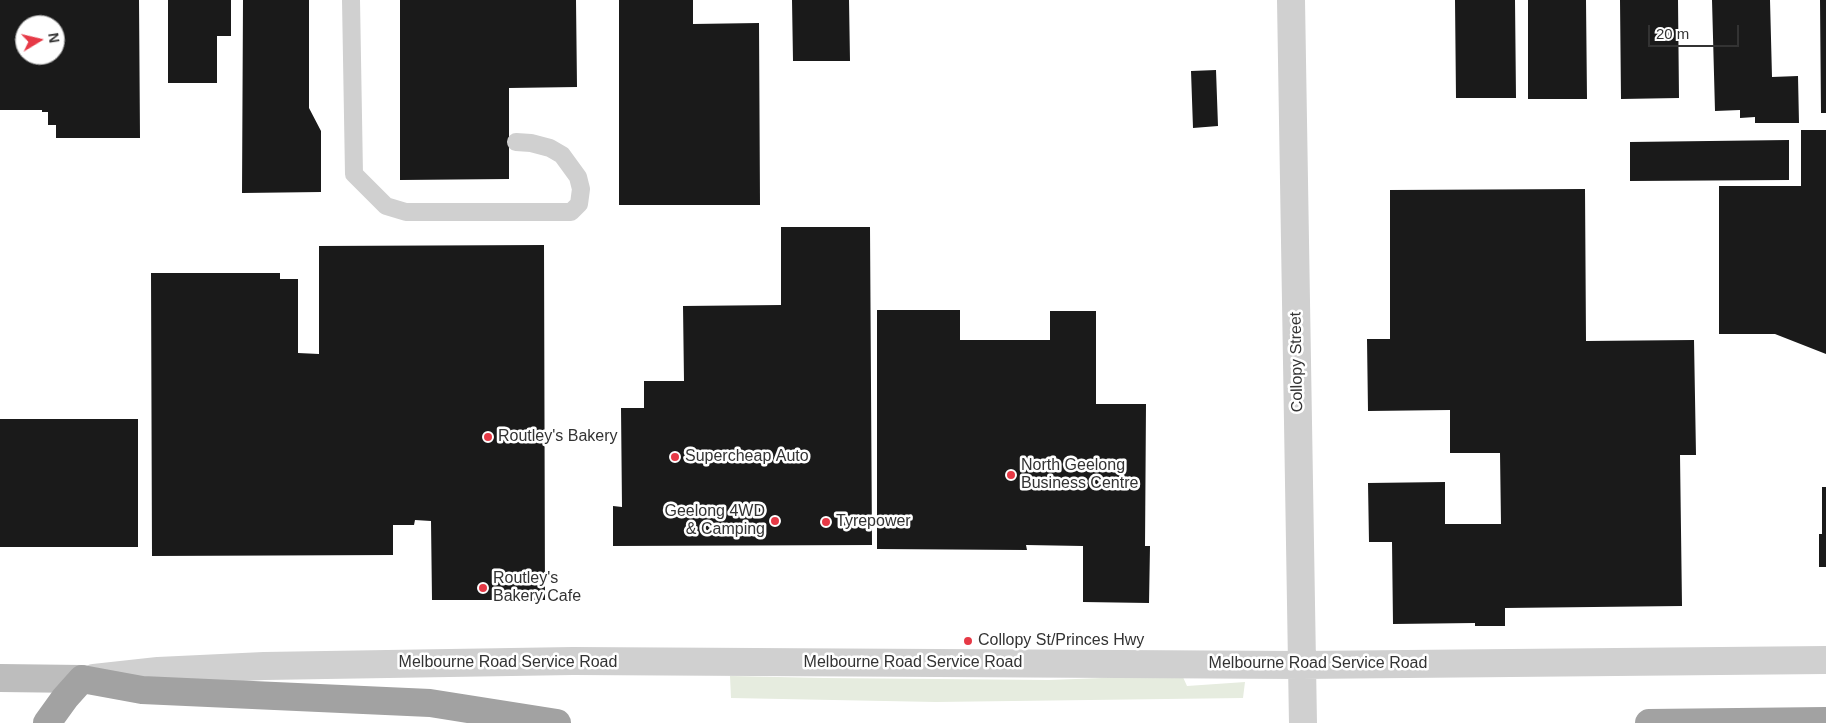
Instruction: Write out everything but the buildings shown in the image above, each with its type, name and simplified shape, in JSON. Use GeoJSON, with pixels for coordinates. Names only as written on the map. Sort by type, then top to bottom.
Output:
{"type":"FeatureCollection","features":[{"type":"Feature","properties":{"kind":"highway"},"geometry":{"type":"LineString","coordinates":[[47,723],[82,679],[142,690],[430,703],[557,723]]}},
{"type":"Feature","properties":{"kind":"highway"},"geometry":{"type":"LineString","coordinates":[[1649,723],[1826,721]]}},
{"type":"Feature","properties":{"kind":"main road","name":"Melbourne Road Service Road"},"geometry":{"type":"LineString","coordinates":[[0,678],[82,679]]}},
{"type":"Feature","properties":{"kind":"street","name":"Collopy Street"},"geometry":{"type":"LineString","coordinates":[[1292,0],[1303,723]]}},
{"type":"Feature","properties":{"kind":"street","name":"Melbourne Road Service Road"},"geometry":{"type":"LineString","coordinates":[[82,679],[158,671],[264,666],[573,661],[1301,665],[1826,660]]}},
{"type":"Feature","properties":{"kind":"lane"},"geometry":{"type":"LineString","coordinates":[[351,0],[354,174],[386,206],[406,212],[571,212],[579,204],[581,189],[578,177],[570,165],[562,155],[550,148],[531,143],[516,142]]}},
{"type":"Feature","properties":{"kind":"shaded area"},"geometry":{"type":"Polygon","coordinates":[[[1182,675],[1187,686],[1245,682],[1243,698],[936,702],[731,698],[730,676],[1049,680],[1182,675]]]}},
{"type":"Feature","properties":{"kind":"place","name":"Routley's Bakery"},"geometry":{"type":"Point","coordinates":[488,437]}},
{"type":"Feature","properties":{"kind":"place","name":"Supercheap Auto"},"geometry":{"type":"Point","coordinates":[675,457]}},
{"type":"Feature","properties":{"kind":"place","name":"North Geelong Business Centre"},"geometry":{"type":"Point","coordinates":[1011,475]}},
{"type":"Feature","properties":{"kind":"place","name":"Geelong 4WD & Camping"},"geometry":{"type":"Point","coordinates":[775,521]}},
{"type":"Feature","properties":{"kind":"place","name":"Tyrepower"},"geometry":{"type":"Point","coordinates":[826,522]}},
{"type":"Feature","properties":{"kind":"place","name":"Routley's Bakery Cafe"},"geometry":{"type":"Point","coordinates":[483,588]}},
{"type":"Feature","properties":{"kind":"place","name":"Collopy St/Princes Hwy"},"geometry":{"type":"Point","coordinates":[968,641]}}]}
